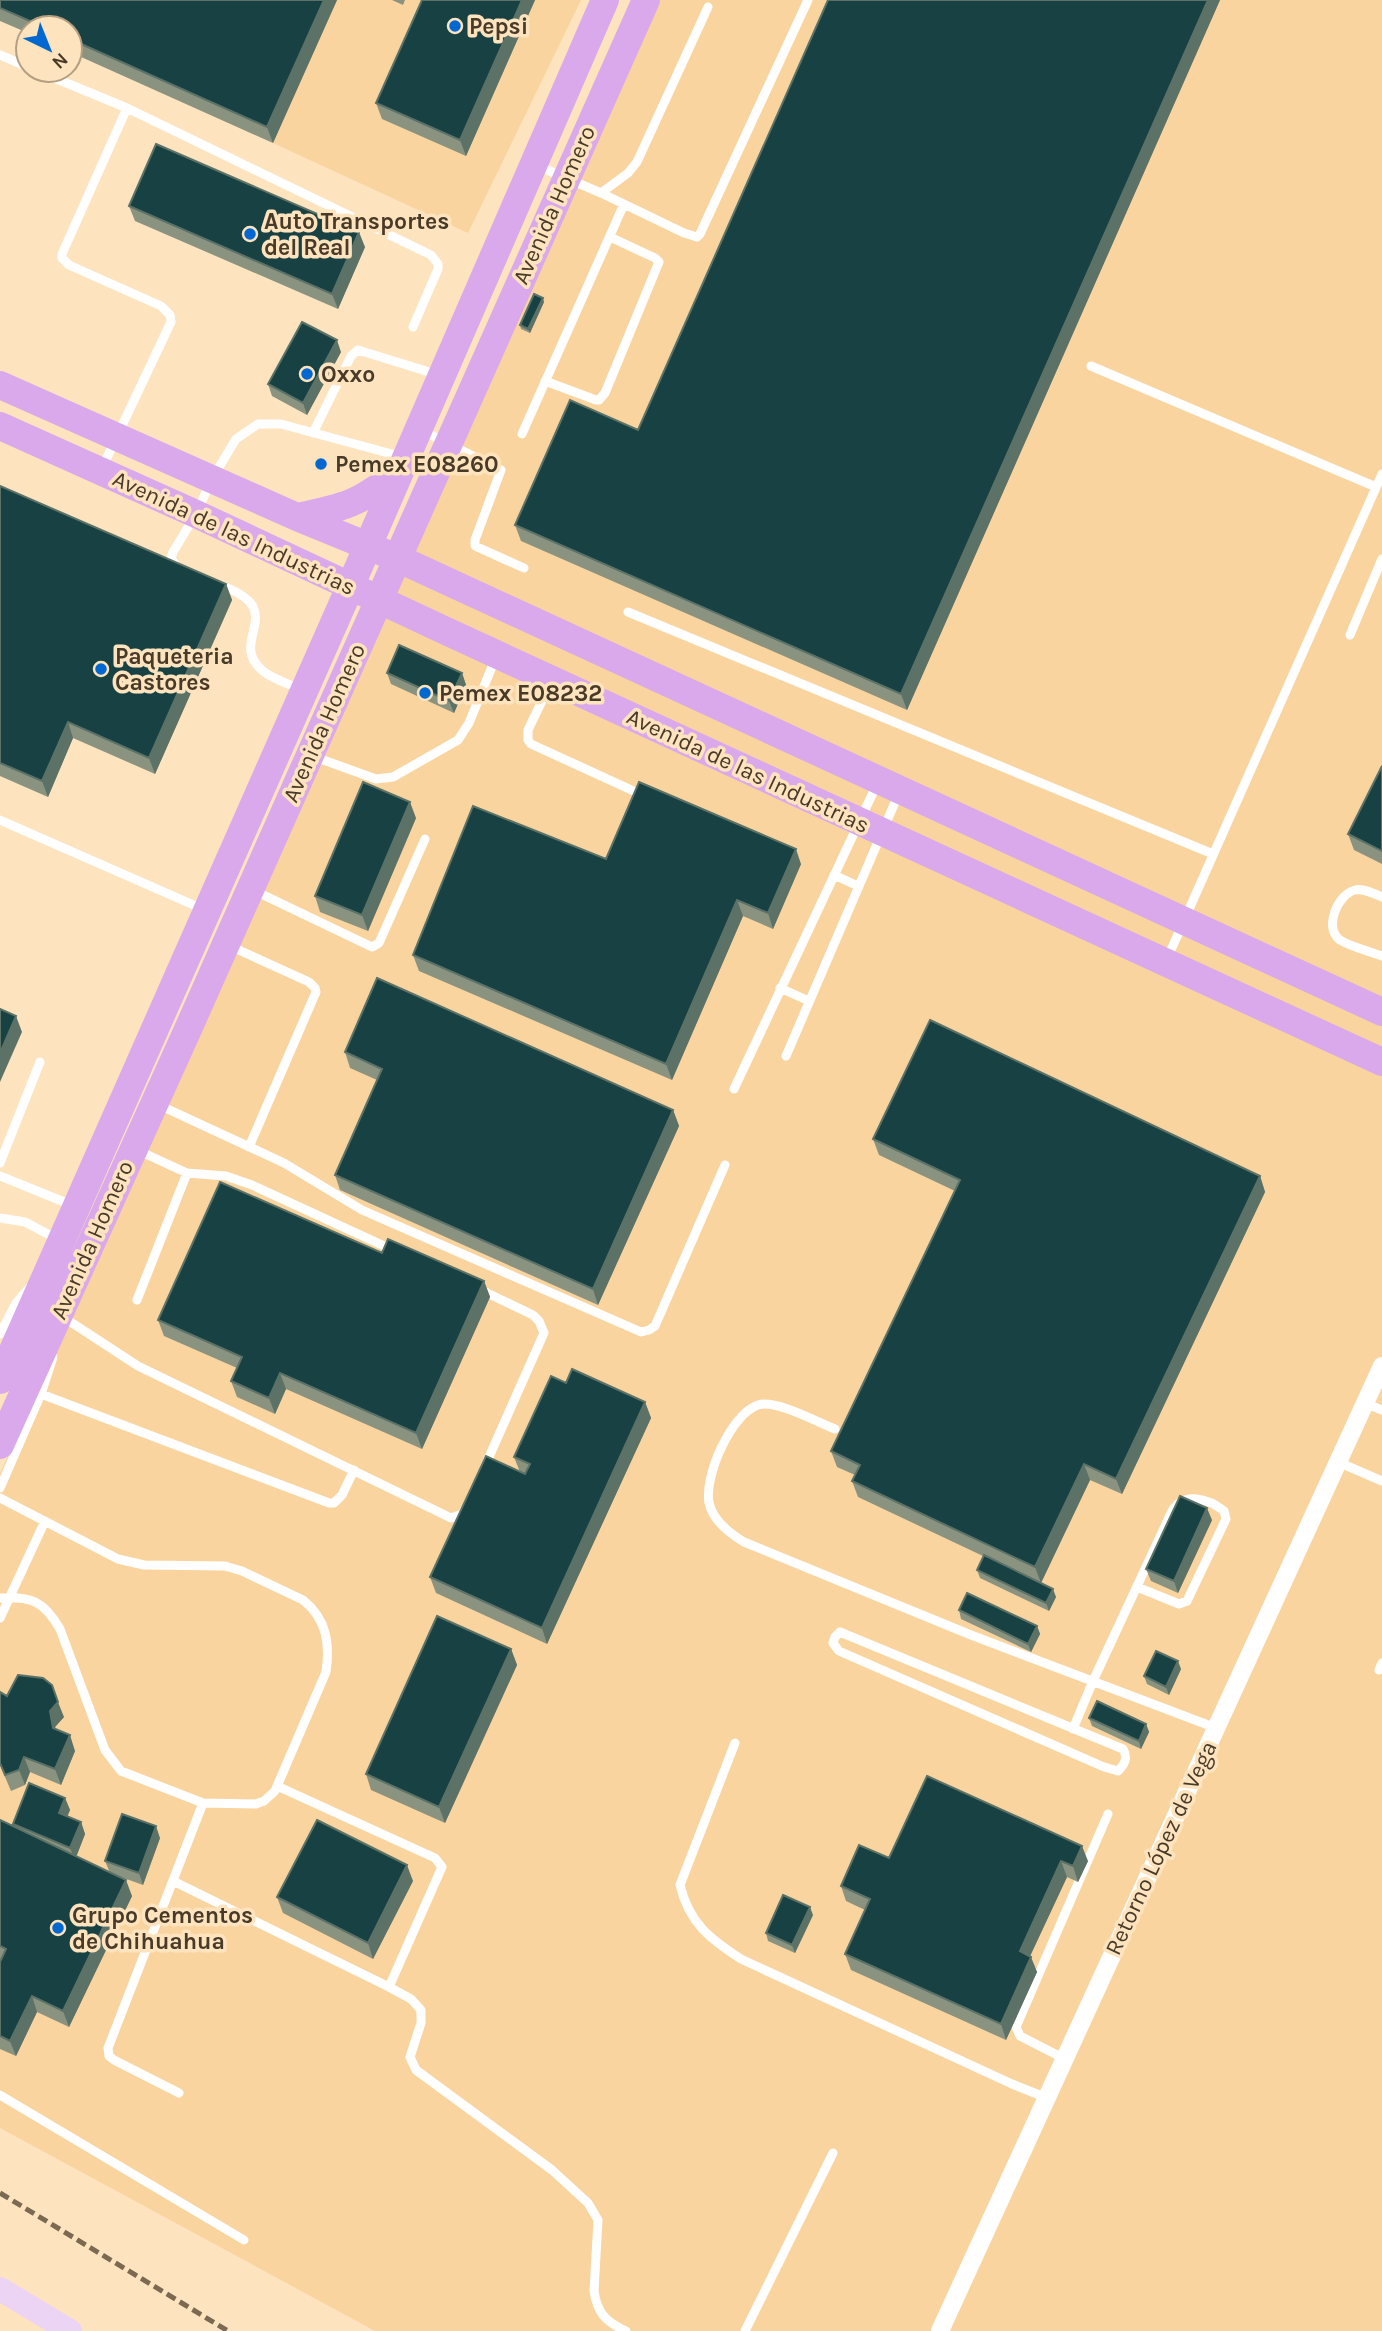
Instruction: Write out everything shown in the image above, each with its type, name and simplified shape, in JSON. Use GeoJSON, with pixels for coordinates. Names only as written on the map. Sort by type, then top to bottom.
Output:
{"type":"FeatureCollection","features":[{"type":"Feature","properties":{"kind":"main road","name":"Avenida Homero"},"geometry":{"type":"LineString","coordinates":[[0,1380],[350,587],[605,0]]}},
{"type":"Feature","properties":{"kind":"main road","name":"Avenida Homero"},"geometry":{"type":"LineString","coordinates":[[0,1446],[646,0]]}},
{"type":"Feature","properties":{"kind":"main road","name":"Avenida de las Industrias"},"geometry":{"type":"LineString","coordinates":[[0,385],[297,517],[397,558],[1382,1012]]}},
{"type":"Feature","properties":{"kind":"main road","name":"Avenida de las Industrias"},"geometry":{"type":"LineString","coordinates":[[0,426],[1382,1062]]}},
{"type":"Feature","properties":{"kind":"main road"},"geometry":{"type":"LineString","coordinates":[[297,517],[343,508],[375,491],[402,464]]}},
{"type":"Feature","properties":{"kind":"street","name":"Retorno López de Vega"},"geometry":{"type":"LineString","coordinates":[[940,2331],[1338,1462],[1374,1406],[1382,1366]]}},
{"type":"Feature","properties":{"kind":"street"},"geometry":{"type":"LineString","coordinates":[[0,2289],[71,2331]]}},
{"type":"Feature","properties":{"kind":"lane"},"geometry":{"type":"LineString","coordinates":[[534,164],[684,233],[694,237],[700,234],[808,0]]}},
{"type":"Feature","properties":{"kind":"lane"},"geometry":{"type":"LineString","coordinates":[[601,193],[628,173],[637,162],[708,7]]}},
{"type":"Feature","properties":{"kind":"lane"},"geometry":{"type":"LineString","coordinates":[[70,84],[127,108],[431,255],[438,264],[438,269],[413,327]]}},
{"type":"Feature","properties":{"kind":"lane"},"geometry":{"type":"LineString","coordinates":[[100,471],[171,322],[170,315],[161,306],[69,265],[64,262],[62,254],[127,108]]}},
{"type":"Feature","properties":{"kind":"lane"},"geometry":{"type":"LineString","coordinates":[[522,434],[624,204]]}},
{"type":"Feature","properties":{"kind":"lane"},"geometry":{"type":"LineString","coordinates":[[545,381],[596,400],[605,393],[659,262],[611,237]]}},
{"type":"Feature","properties":{"kind":"lane"},"geometry":{"type":"LineString","coordinates":[[313,433],[351,356],[358,351],[441,376]]}},
{"type":"Feature","properties":{"kind":"lane"},"geometry":{"type":"LineString","coordinates":[[1091,366],[1377,487]]}},
{"type":"Feature","properties":{"kind":"lane"},"geometry":{"type":"LineString","coordinates":[[190,574],[177,568],[171,558],[236,439],[258,424],[281,424],[402,464]]}},
{"type":"Feature","properties":{"kind":"lane"},"geometry":{"type":"LineString","coordinates":[[418,429],[501,470],[475,545],[524,568]]}},
{"type":"Feature","properties":{"kind":"lane"},"geometry":{"type":"LineString","coordinates":[[1165,963],[1382,474]]}},
{"type":"Feature","properties":{"kind":"lane"},"geometry":{"type":"LineString","coordinates":[[1350,635],[1382,559]]}},
{"type":"Feature","properties":{"kind":"lane"},"geometry":{"type":"LineString","coordinates":[[208,581],[239,591],[252,602],[256,612],[250,646],[257,663],[263,671],[304,691]]}},
{"type":"Feature","properties":{"kind":"lane"},"geometry":{"type":"LineString","coordinates":[[628,612],[1213,854]]}},
{"type":"Feature","properties":{"kind":"lane"},"geometry":{"type":"LineString","coordinates":[[310,755],[376,779],[393,777],[458,740],[497,655]]}},
{"type":"Feature","properties":{"kind":"lane"},"geometry":{"type":"LineString","coordinates":[[552,680],[528,730],[531,744],[638,793]]}},
{"type":"Feature","properties":{"kind":"lane"},"geometry":{"type":"LineString","coordinates":[[734,1088],[834,875],[870,827],[889,786]]}},
{"type":"Feature","properties":{"kind":"lane"},"geometry":{"type":"LineString","coordinates":[[786,1056],[858,886],[870,827],[889,786]]}},
{"type":"Feature","properties":{"kind":"lane"},"geometry":{"type":"LineString","coordinates":[[0,820],[206,911]]}},
{"type":"Feature","properties":{"kind":"lane"},"geometry":{"type":"LineString","coordinates":[[250,889],[372,947],[379,943],[425,839]]}},
{"type":"Feature","properties":{"kind":"lane"},"geometry":{"type":"LineString","coordinates":[[834,875],[858,886]]}},
{"type":"Feature","properties":{"kind":"lane"},"geometry":{"type":"LineString","coordinates":[[1382,897],[1359,889],[1353,890],[1337,907],[1332,930],[1338,939],[1382,956]]}},
{"type":"Feature","properties":{"kind":"lane"},"geometry":{"type":"LineString","coordinates":[[226,944],[309,982],[316,992],[249,1147]]}},
{"type":"Feature","properties":{"kind":"lane"},"geometry":{"type":"LineString","coordinates":[[780,988],[809,1001]]}},
{"type":"Feature","properties":{"kind":"lane"},"geometry":{"type":"LineString","coordinates":[[0,1163],[40,1062]]}},
{"type":"Feature","properties":{"kind":"lane"},"geometry":{"type":"LineString","coordinates":[[155,1103],[293,1168],[362,1210],[641,1332],[655,1326],[725,1165]]}},
{"type":"Feature","properties":{"kind":"lane"},"geometry":{"type":"LineString","coordinates":[[134,1149],[187,1173],[226,1176],[240,1180],[400,1253]]}},
{"type":"Feature","properties":{"kind":"lane"},"geometry":{"type":"LineString","coordinates":[[137,1300],[187,1173]]}},
{"type":"Feature","properties":{"kind":"lane"},"geometry":{"type":"LineString","coordinates":[[0,1176],[75,1207]]}},
{"type":"Feature","properties":{"kind":"lane"},"geometry":{"type":"LineString","coordinates":[[0,1218],[25,1222],[60,1241]]}},
{"type":"Feature","properties":{"kind":"lane"},"geometry":{"type":"LineString","coordinates":[[0,1334],[16,1303],[48,1268]]}},
{"type":"Feature","properties":{"kind":"lane"},"geometry":{"type":"LineString","coordinates":[[0,1488],[41,1394],[71,1286]]}},
{"type":"Feature","properties":{"kind":"lane"},"geometry":{"type":"LineString","coordinates":[[474,1287],[533,1315],[544,1333],[481,1476]]}},
{"type":"Feature","properties":{"kind":"lane"},"geometry":{"type":"LineString","coordinates":[[63,1317],[138,1366],[451,1517],[462,1514],[471,1497]]}},
{"type":"Feature","properties":{"kind":"lane"},"geometry":{"type":"LineString","coordinates":[[41,1394],[329,1503],[334,1503],[342,1495],[354,1470]]}},
{"type":"Feature","properties":{"kind":"lane"},"geometry":{"type":"LineString","coordinates":[[835,1429],[774,1404],[758,1405],[743,1416],[724,1440],[713,1467],[709,1501],[715,1517],[724,1528],[744,1542],[971,1635],[1216,1728]]}},
{"type":"Feature","properties":{"kind":"lane"},"geometry":{"type":"LineString","coordinates":[[1338,1462],[1382,1481]]}},
{"type":"Feature","properties":{"kind":"lane"},"geometry":{"type":"LineString","coordinates":[[0,1498],[129,1562],[144,1565],[225,1566],[242,1571],[303,1600],[310,1606],[323,1623],[327,1634],[326,1672],[270,1797],[256,1804],[203,1803],[121,1771],[105,1750],[60,1629],[51,1614],[34,1600],[5,1598]]}},
{"type":"Feature","properties":{"kind":"lane"},"geometry":{"type":"LineString","coordinates":[[1073,1729],[1093,1681],[1137,1587],[1175,1506],[1181,1501],[1197,1498],[1224,1511],[1226,1519],[1187,1601],[1179,1604],[1137,1587]]}},
{"type":"Feature","properties":{"kind":"lane"},"geometry":{"type":"LineString","coordinates":[[0,1618],[5,1598],[45,1521]]}},
{"type":"Feature","properties":{"kind":"lane"},"geometry":{"type":"LineString","coordinates":[[840,1632],[1073,1729],[1123,1749],[1126,1761],[1122,1767],[1118,1771],[1104,1767],[839,1651],[833,1643],[835,1637],[840,1632]]}},
{"type":"Feature","properties":{"kind":"lane"},"geometry":{"type":"LineString","coordinates":[[735,1743],[680,1885],[685,1905],[696,1922],[713,1941],[741,1959],[1047,2098]]}},
{"type":"Feature","properties":{"kind":"lane"},"geometry":{"type":"LineString","coordinates":[[277,1786],[435,1858],[441,1864],[389,1987]]}},
{"type":"Feature","properties":{"kind":"lane"},"geometry":{"type":"LineString","coordinates":[[180,2093],[114,2060],[108,2053],[203,1803]]}},
{"type":"Feature","properties":{"kind":"lane"},"geometry":{"type":"LineString","coordinates":[[1065,2059],[1020,2036],[1016,2027],[1108,1815]]}},
{"type":"Feature","properties":{"kind":"lane"},"geometry":{"type":"LineString","coordinates":[[173,1881],[389,1987],[417,2004],[421,2010],[421,2023],[410,2057],[416,2070],[552,2170],[588,2203],[598,2220],[594,2291],[596,2302],[610,2323],[626,2331]]}},
{"type":"Feature","properties":{"kind":"lane"},"geometry":{"type":"LineString","coordinates":[[0,2095],[244,2240]]}},
{"type":"Feature","properties":{"kind":"lane"},"geometry":{"type":"LineString","coordinates":[[745,2331],[833,2153]]}},
{"type":"Feature","properties":{"kind":"shaded area","name":"Pepsi"},"geometry":{"type":"Polygon","coordinates":[[[0,0],[581,0],[468,233],[273,143],[84,36],[84,14],[14,14],[0,0]]]}},
{"type":"Feature","properties":{"kind":"shaded area"},"geometry":{"type":"Polygon","coordinates":[[[651,0],[1382,0],[1382,2331],[375,2331],[0,2128],[0,1474],[651,0]]]}},
{"type":"Feature","properties":{"kind":"building"},"geometry":{"type":"Polygon","coordinates":[[[0,0],[324,0],[267,127],[84,45],[84,14],[14,14],[0,8],[0,0]]]}},
{"type":"Feature","properties":{"kind":"building"},"geometry":{"type":"Polygon","coordinates":[[[422,0],[522,0],[460,140],[376,103],[422,0]]]}},
{"type":"Feature","properties":{"kind":"building"},"geometry":{"type":"Polygon","coordinates":[[[828,0],[1208,0],[901,694],[515,525],[570,400],[638,430],[828,0]]]}},
{"type":"Feature","properties":{"kind":"building","name":"Auto Transportes del Real"},"geometry":{"type":"Polygon","coordinates":[[[156,144],[359,232],[332,294],[129,206],[156,144]]]}},
{"type":"Feature","properties":{"kind":"building"},"geometry":{"type":"Polygon","coordinates":[[[534,294],[543,298],[528,329],[520,325],[534,294]]]}},
{"type":"Feature","properties":{"kind":"building","name":"Oxxo"},"geometry":{"type":"Polygon","coordinates":[[[302,322],[337,340],[303,403],[268,384],[302,322]]]}},
{"type":"Feature","properties":{"kind":"building","name":"Paqueteria Castores"},"geometry":{"type":"Polygon","coordinates":[[[0,486],[226,584],[149,758],[68,722],[42,781],[0,763],[0,486]]]}},
{"type":"Feature","properties":{"kind":"building"},"geometry":{"type":"Polygon","coordinates":[[[399,645],[462,673],[449,701],[387,673],[399,645]]]}},
{"type":"Feature","properties":{"kind":"building"},"geometry":{"type":"Polygon","coordinates":[[[1382,766],[1382,851],[1348,834],[1382,766]]]}},
{"type":"Feature","properties":{"kind":"building"},"geometry":{"type":"Polygon","coordinates":[[[363,782],[410,802],[362,915],[315,896],[363,782]]]}},
{"type":"Feature","properties":{"kind":"building"},"geometry":{"type":"Polygon","coordinates":[[[639,782],[796,849],[768,913],[737,900],[666,1064],[413,955],[473,806],[606,859],[639,782]]]}},
{"type":"Feature","properties":{"kind":"building"},"geometry":{"type":"Polygon","coordinates":[[[377,978],[673,1110],[593,1289],[335,1175],[382,1069],[345,1052],[377,978]]]}},
{"type":"Feature","properties":{"kind":"building"},"geometry":{"type":"Polygon","coordinates":[[[0,1009],[16,1016],[0,1053],[0,1009]]]}},
{"type":"Feature","properties":{"kind":"building"},"geometry":{"type":"Polygon","coordinates":[[[930,1020],[1260,1176],[1116,1479],[1084,1464],[1035,1567],[852,1481],[860,1465],[831,1451],[960,1180],[873,1139],[930,1020]]]}},
{"type":"Feature","properties":{"kind":"building"},"geometry":{"type":"Polygon","coordinates":[[[220,1182],[382,1253],[388,1239],[484,1281],[416,1433],[280,1373],[269,1398],[231,1381],[242,1357],[158,1320],[220,1182]]]}},
{"type":"Feature","properties":{"kind":"building"},"geometry":{"type":"Polygon","coordinates":[[[572,1369],[645,1402],[542,1628],[430,1577],[486,1456],[525,1474],[530,1464],[514,1457],[551,1376],[566,1383],[572,1369]]]}},
{"type":"Feature","properties":{"kind":"building"},"geometry":{"type":"Polygon","coordinates":[[[1180,1496],[1207,1508],[1174,1581],[1146,1569],[1180,1496]]]}},
{"type":"Feature","properties":{"kind":"building"},"geometry":{"type":"Polygon","coordinates":[[[984,1555],[1053,1589],[1046,1603],[977,1570],[984,1555]]]}},
{"type":"Feature","properties":{"kind":"building"},"geometry":{"type":"Polygon","coordinates":[[[967,1593],[1037,1626],[1028,1644],[959,1610],[967,1593]]]}},
{"type":"Feature","properties":{"kind":"building"},"geometry":{"type":"Polygon","coordinates":[[[437,1616],[511,1649],[439,1807],[366,1774],[437,1616]]]}},
{"type":"Feature","properties":{"kind":"building"},"geometry":{"type":"Polygon","coordinates":[[[1156,1651],[1178,1661],[1166,1687],[1144,1676],[1156,1651]]]}},
{"type":"Feature","properties":{"kind":"building"},"geometry":{"type":"Polygon","coordinates":[[[18,1675],[43,1678],[52,1685],[58,1702],[50,1711],[53,1728],[70,1735],[55,1769],[24,1757],[19,1770],[5,1775],[0,1763],[0,1692],[7,1696],[18,1675]]]}},
{"type":"Feature","properties":{"kind":"building"},"geometry":{"type":"Polygon","coordinates":[[[1097,1701],[1146,1724],[1139,1741],[1089,1718],[1097,1701]]]}},
{"type":"Feature","properties":{"kind":"building"},"geometry":{"type":"Polygon","coordinates":[[[927,1776],[1082,1846],[1073,1866],[1061,1861],[1020,1951],[1031,1957],[1001,2024],[845,1954],[870,1899],[841,1886],[859,1845],[889,1858],[927,1776]]]}},
{"type":"Feature","properties":{"kind":"building","name":"Grupo Cementos de Chihuahua"},"geometry":{"type":"Polygon","coordinates":[[[29,1783],[65,1798],[59,1813],[81,1822],[70,1848],[13,1824],[29,1783]]]}},
{"type":"Feature","properties":{"kind":"building","name":"Grupo Cementos de Chihuahua"},"geometry":{"type":"Polygon","coordinates":[[[122,1814],[156,1826],[139,1873],[105,1861],[122,1814]]]}},
{"type":"Feature","properties":{"kind":"building","name":"Grupo Cementos de Chihuahua"},"geometry":{"type":"Polygon","coordinates":[[[0,1820],[126,1880],[63,2011],[32,1996],[10,2041],[0,2036],[0,1962],[6,1949],[0,1946],[0,1820]]]}},
{"type":"Feature","properties":{"kind":"building","name":"Grupo Cementos de Chihuahua"},"geometry":{"type":"Polygon","coordinates":[[[317,1820],[407,1865],[368,1943],[277,1897],[317,1820]]]}},
{"type":"Feature","properties":{"kind":"building"},"geometry":{"type":"Polygon","coordinates":[[[783,1895],[810,1907],[792,1945],[766,1933],[783,1895]]]}},
{"type":"Feature","properties":{"kind":"railway"},"geometry":{"type":"LineString","coordinates":[[0,2193],[228,2331]]}},
{"type":"Feature","properties":{"kind":"place","name":"Pepsi"},"geometry":{"type":"Point","coordinates":[455,26]}},
{"type":"Feature","properties":{"kind":"place","name":"Auto Transportes del Real"},"geometry":{"type":"Point","coordinates":[250,234]}},
{"type":"Feature","properties":{"kind":"place","name":"Oxxo"},"geometry":{"type":"Point","coordinates":[307,374]}},
{"type":"Feature","properties":{"kind":"place","name":"Pemex E08260"},"geometry":{"type":"Point","coordinates":[321,464]}},
{"type":"Feature","properties":{"kind":"place","name":"Paqueteria Castores"},"geometry":{"type":"Point","coordinates":[101,669]}},
{"type":"Feature","properties":{"kind":"place","name":"Pemex E08232"},"geometry":{"type":"Point","coordinates":[425,693]}},
{"type":"Feature","properties":{"kind":"place","name":"Grupo Cementos de Chihuahua"},"geometry":{"type":"Point","coordinates":[58,1928]}}]}
